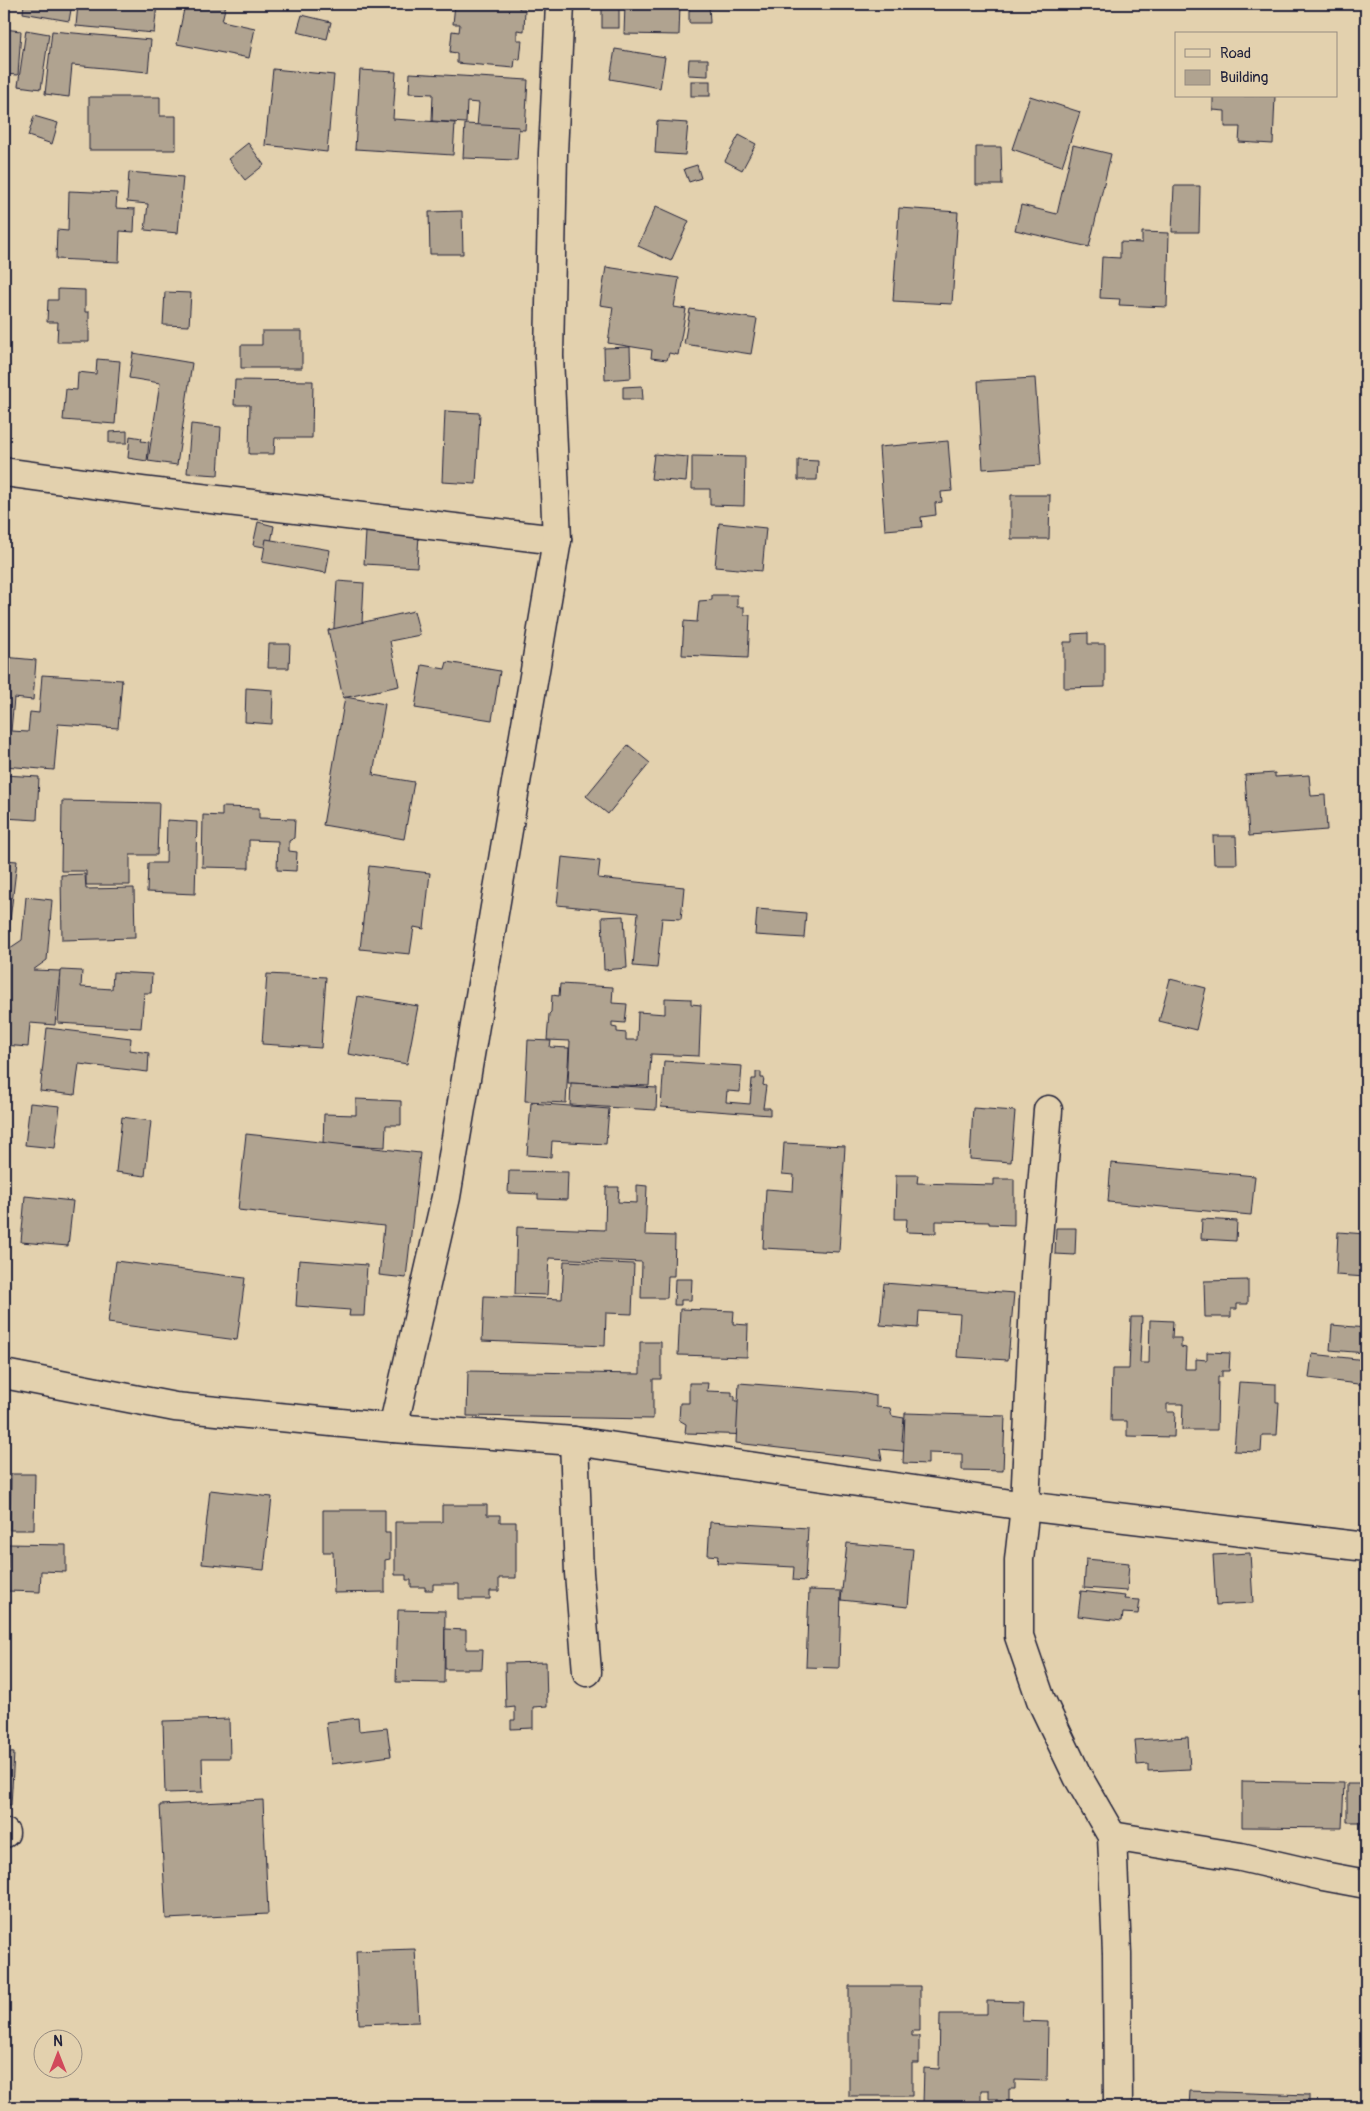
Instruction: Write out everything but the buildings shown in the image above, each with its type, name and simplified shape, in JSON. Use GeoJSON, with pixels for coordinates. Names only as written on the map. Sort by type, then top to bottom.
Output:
{"type":"FeatureCollection","features":[{"type":"Feature","properties":{"kind":"street"},"geometry":{"type":"LineString","coordinates":[[393,1428],[446,1197],[557,540],[549,356],[553,153],[560,4]]}},
{"type":"Feature","properties":{"kind":"street"},"geometry":{"type":"LineString","coordinates":[[4,472],[143,492],[557,540]]}},
{"type":"Feature","properties":{"kind":"street"},"geometry":{"type":"LineString","coordinates":[[1048,1110],[1035,1278],[1025,1506],[1019,1560],[1019,1636],[1046,1709],[1078,1777],[1112,1836],[1117,1954],[1118,2107]]}},
{"type":"Feature","properties":{"kind":"street"},"geometry":{"type":"LineString","coordinates":[[4,1374],[174,1407],[393,1428],[574,1441],[1025,1506],[1366,1547]]}},
{"type":"Feature","properties":{"kind":"street"},"geometry":{"type":"LineString","coordinates":[[574,1441],[579,1573],[587,1672]]}},
{"type":"Feature","properties":{"kind":"street"},"geometry":{"type":"LineString","coordinates":[[1112,1836],[1241,1856],[1323,1876],[1366,1884]]}}]}
